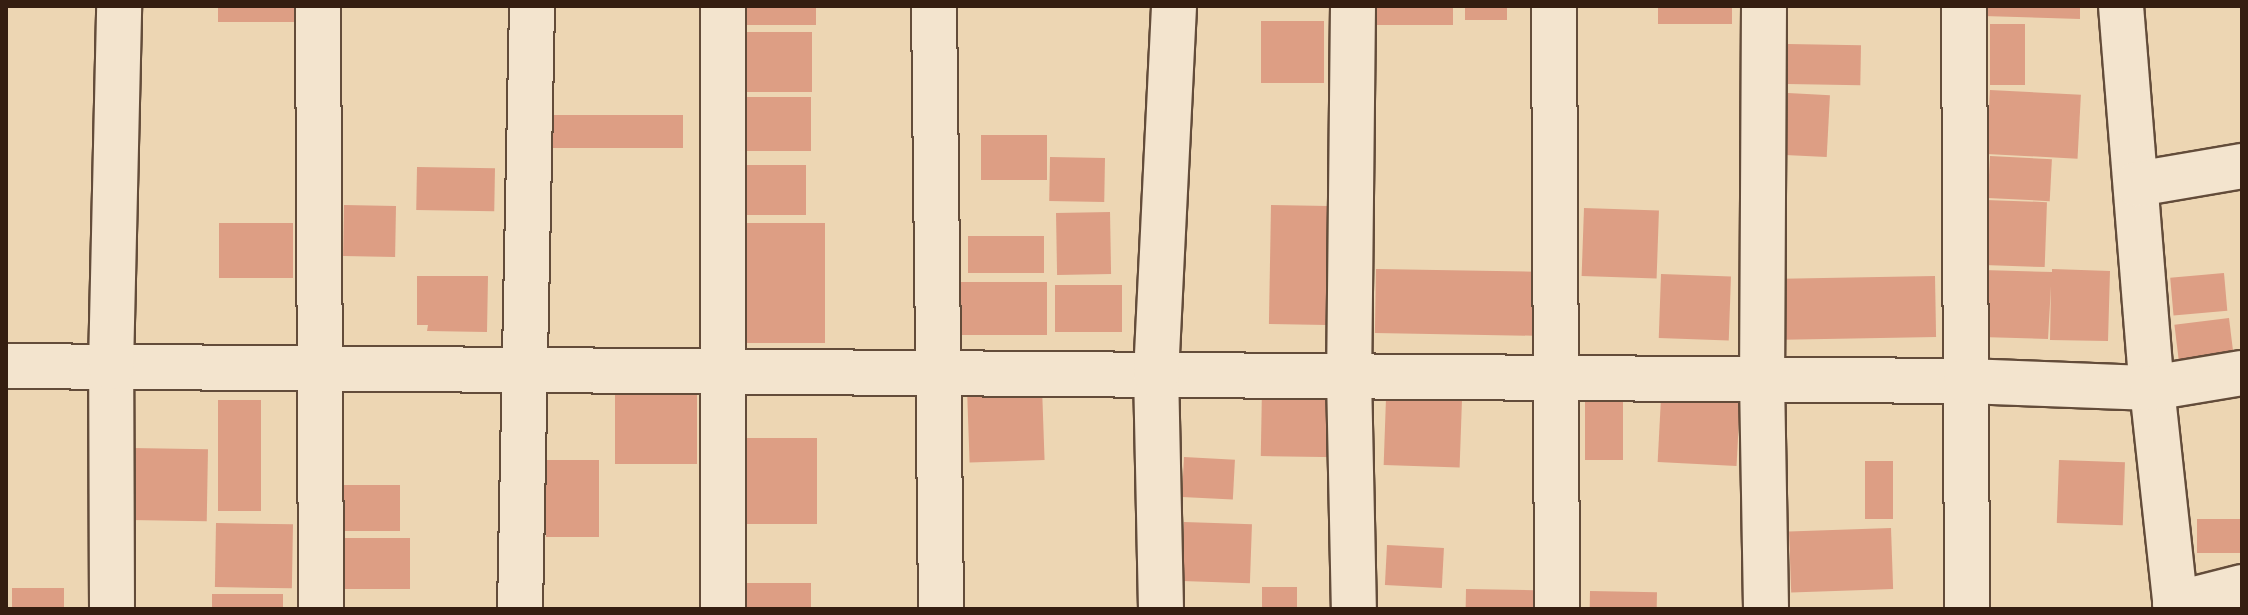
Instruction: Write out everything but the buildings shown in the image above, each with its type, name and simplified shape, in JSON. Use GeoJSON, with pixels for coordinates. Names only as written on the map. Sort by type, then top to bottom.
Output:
{"type":"FeatureCollection","features":[{"type":"Feature","properties":{"kind":"street"},"geometry":{"type":"LineString","coordinates":[[112,609],[111,367],[119,6]]}},
{"type":"Feature","properties":{"kind":"street"},"geometry":{"type":"LineString","coordinates":[[318,6],[321,609]]}},
{"type":"Feature","properties":{"kind":"street"},"geometry":{"type":"LineString","coordinates":[[520,609],[532,6]]}},
{"type":"Feature","properties":{"kind":"street"},"geometry":{"type":"LineString","coordinates":[[723,6],[723,609]]}},
{"type":"Feature","properties":{"kind":"street"},"geometry":{"type":"LineString","coordinates":[[934,6],[941,609]]}},
{"type":"Feature","properties":{"kind":"street"},"geometry":{"type":"LineString","coordinates":[[1161,609],[1156,375],[1174,6]]}},
{"type":"Feature","properties":{"kind":"street"},"geometry":{"type":"LineString","coordinates":[[1353,6],[1349,376],[1354,609]]}},
{"type":"Feature","properties":{"kind":"street"},"geometry":{"type":"LineString","coordinates":[[1554,6],[1557,609]]}},
{"type":"Feature","properties":{"kind":"street"},"geometry":{"type":"LineString","coordinates":[[1764,6],[1762,379],[1766,609]]}},
{"type":"Feature","properties":{"kind":"street"},"geometry":{"type":"LineString","coordinates":[[1964,6],[1967,609]]}},
{"type":"Feature","properties":{"kind":"street"},"geometry":{"type":"LineString","coordinates":[[2121,6],[2152,388],[2176,606],[2242,587]]}},
{"type":"Feature","properties":{"kind":"street"},"geometry":{"type":"LineString","coordinates":[[2137,184],[2242,166]]}},
{"type":"Feature","properties":{"kind":"street"},"geometry":{"type":"LineString","coordinates":[[6,366],[1966,381],[2152,388],[2242,373]]}}]}
